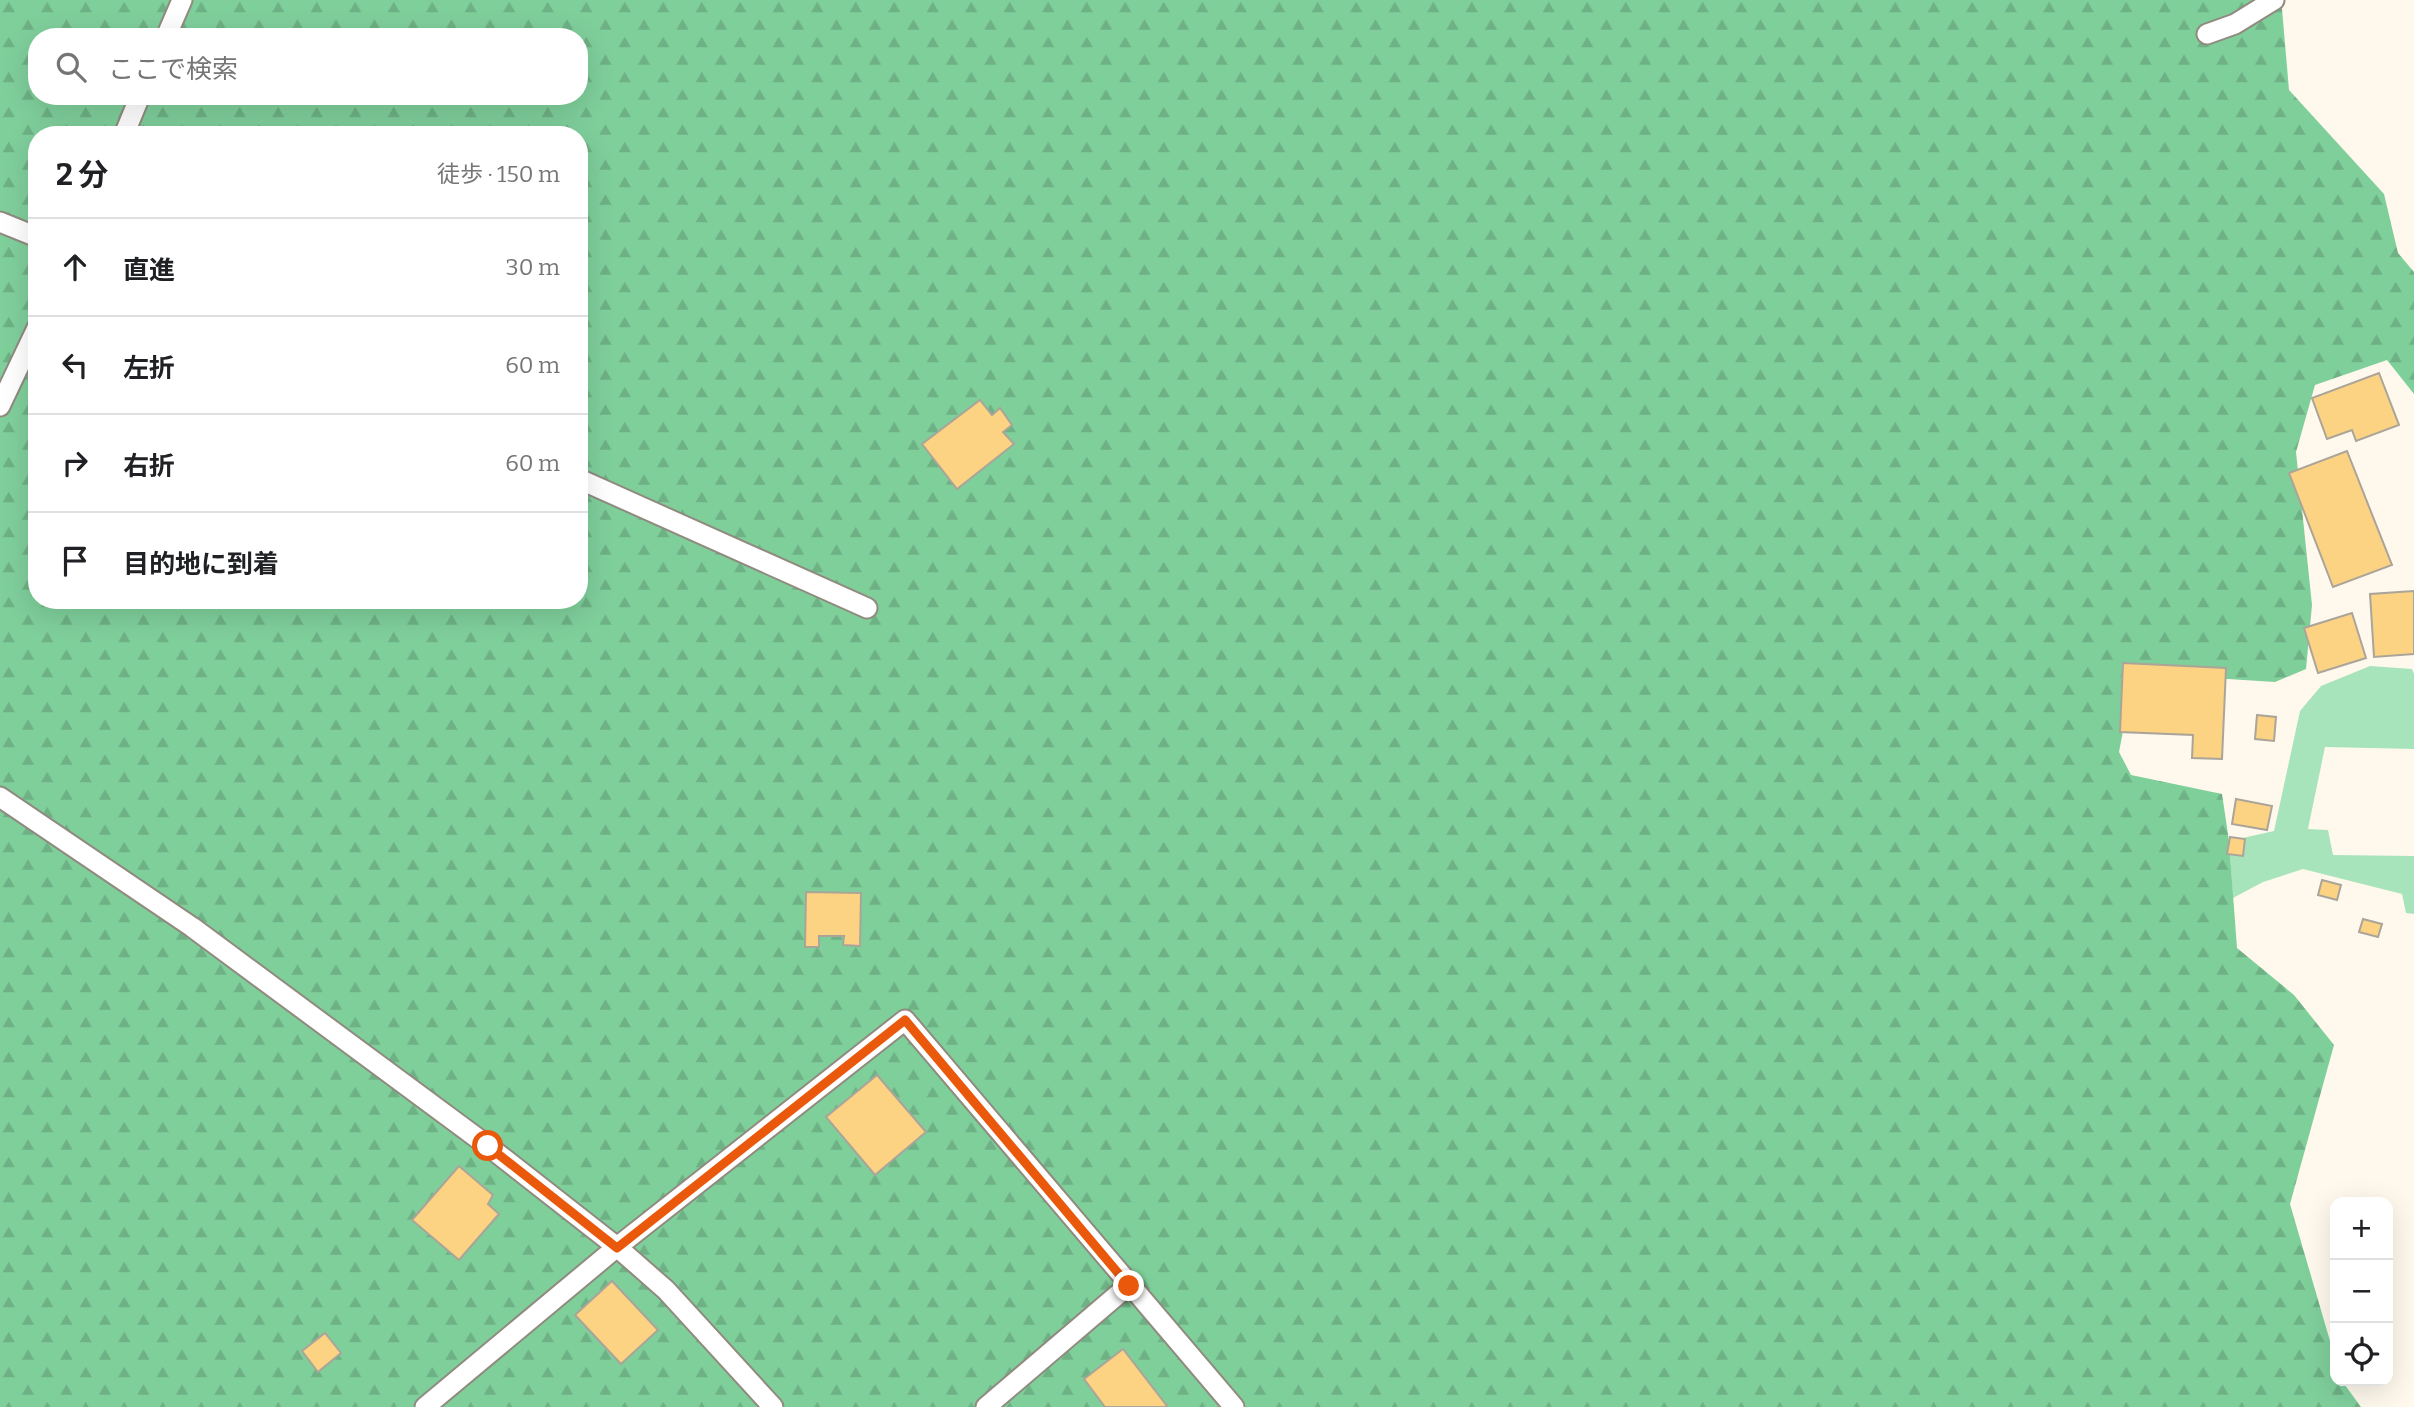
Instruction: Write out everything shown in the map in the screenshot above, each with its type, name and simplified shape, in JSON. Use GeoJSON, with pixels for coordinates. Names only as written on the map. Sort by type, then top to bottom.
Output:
{"type":"FeatureCollection","features":[{"type":"Feature","properties":{"kind":"lane"},"geometry":{"type":"LineString","coordinates":[[170,28],[182,0]]}},
{"type":"Feature","properties":{"kind":"lane"},"geometry":{"type":"LineString","coordinates":[[2207,34],[2235,24],[2274,0]]}},
{"type":"Feature","properties":{"kind":"lane"},"geometry":{"type":"LineString","coordinates":[[128,126],[136,105]]}},
{"type":"Feature","properties":{"kind":"lane"},"geometry":{"type":"LineString","coordinates":[[0,222],[28,233]]}},
{"type":"Feature","properties":{"kind":"lane"},"geometry":{"type":"LineString","coordinates":[[0,406],[28,347]]}},
{"type":"Feature","properties":{"kind":"lane"},"geometry":{"type":"LineString","coordinates":[[588,483],[867,608]]}},
{"type":"Feature","properties":{"kind":"lane"},"geometry":{"type":"LineString","coordinates":[[0,797],[192,927],[488,1146],[666,1290],[773,1407]]}},
{"type":"Feature","properties":{"kind":"lane"},"geometry":{"type":"LineString","coordinates":[[425,1407],[617,1248],[905,1020],[1234,1407]]}},
{"type":"Feature","properties":{"kind":"lane"},"geometry":{"type":"LineString","coordinates":[[986,1407],[1129,1286]]}},
{"type":"Feature","properties":{"kind":"green space"},"geometry":{"type":"Polygon","coordinates":[[[0,0],[2275,0],[2282,9],[2289,90],[2384,194],[2398,253],[2414,272],[2414,394],[2387,360],[2315,385],[2296,452],[2312,605],[2306,669],[2275,682],[2134,673],[2119,752],[2131,775],[2222,794],[2229,841],[2237,948],[2294,995],[2334,1045],[2290,1204],[2330,1341],[2330,1386],[2346,1386],[2361,1407],[0,1407],[0,0]]]}},
{"type":"Feature","properties":{"kind":"green space"},"geometry":{"type":"Polygon","coordinates":[[[2370,666],[2412,669],[2414,749],[2325,747],[2308,829],[2328,830],[2333,855],[2414,856],[2414,914],[2406,913],[2402,894],[2303,869],[2263,882],[2233,898],[2229,841],[2274,831],[2300,711],[2321,686],[2370,666]]]}},
{"type":"Feature","properties":{"kind":"building"},"geometry":{"type":"Polygon","coordinates":[[[2379,373],[2399,425],[2356,441],[2352,430],[2327,439],[2312,398],[2379,373]]]}},
{"type":"Feature","properties":{"kind":"building"},"geometry":{"type":"Polygon","coordinates":[[[980,400],[992,415],[1000,408],[1012,425],[1003,432],[1014,444],[957,489],[922,444],[980,400]]]}},
{"type":"Feature","properties":{"kind":"building"},"geometry":{"type":"Polygon","coordinates":[[[2347,451],[2392,565],[2333,587],[2289,473],[2347,451]]]}},
{"type":"Feature","properties":{"kind":"building"},"geometry":{"type":"Polygon","coordinates":[[[2414,591],[2414,654],[2374,657],[2370,594],[2414,591]]]}},
{"type":"Feature","properties":{"kind":"building"},"geometry":{"type":"Polygon","coordinates":[[[2352,613],[2366,658],[2318,673],[2304,628],[2352,613]]]}},
{"type":"Feature","properties":{"kind":"building"},"geometry":{"type":"Polygon","coordinates":[[[2123,663],[2226,668],[2222,759],[2192,758],[2193,735],[2120,732],[2123,663]]]}},
{"type":"Feature","properties":{"kind":"building"},"geometry":{"type":"Polygon","coordinates":[[[2257,715],[2276,717],[2274,741],[2255,739],[2257,715]]]}},
{"type":"Feature","properties":{"kind":"building"},"geometry":{"type":"Polygon","coordinates":[[[2236,799],[2272,806],[2267,830],[2232,824],[2236,799]]]}},
{"type":"Feature","properties":{"kind":"building"},"geometry":{"type":"Polygon","coordinates":[[[2230,837],[2245,839],[2243,856],[2227,854],[2230,837]]]}},
{"type":"Feature","properties":{"kind":"building"},"geometry":{"type":"Polygon","coordinates":[[[2322,880],[2341,885],[2337,900],[2318,895],[2322,880]]]}},
{"type":"Feature","properties":{"kind":"building"},"geometry":{"type":"Polygon","coordinates":[[[806,892],[861,893],[860,946],[843,945],[844,936],[819,936],[819,947],[805,947],[806,892]]]}},
{"type":"Feature","properties":{"kind":"building"},"geometry":{"type":"Polygon","coordinates":[[[2363,919],[2382,924],[2378,937],[2359,932],[2363,919]]]}},
{"type":"Feature","properties":{"kind":"building"},"geometry":{"type":"Polygon","coordinates":[[[877,1075],[926,1132],[875,1175],[826,1117],[877,1075]]]}},
{"type":"Feature","properties":{"kind":"building"},"geometry":{"type":"Polygon","coordinates":[[[459,1166],[493,1195],[488,1204],[499,1214],[459,1260],[412,1220],[459,1166]]]}},
{"type":"Feature","properties":{"kind":"building"},"geometry":{"type":"Polygon","coordinates":[[[612,1281],[658,1330],[621,1364],[575,1315],[612,1281]]]}},
{"type":"Feature","properties":{"kind":"building"},"geometry":{"type":"Polygon","coordinates":[[[325,1333],[341,1353],[318,1372],[302,1351],[325,1333]]]}},
{"type":"Feature","properties":{"kind":"building"},"geometry":{"type":"Polygon","coordinates":[[[1123,1349],[1167,1406],[1105,1407],[1084,1379],[1123,1349]]]}},
{"type":"Feature","properties":{"kind":"route"},"geometry":{"type":"LineString","coordinates":[[488,1146],[617,1248],[905,1020],[1129,1286]]}}]}
